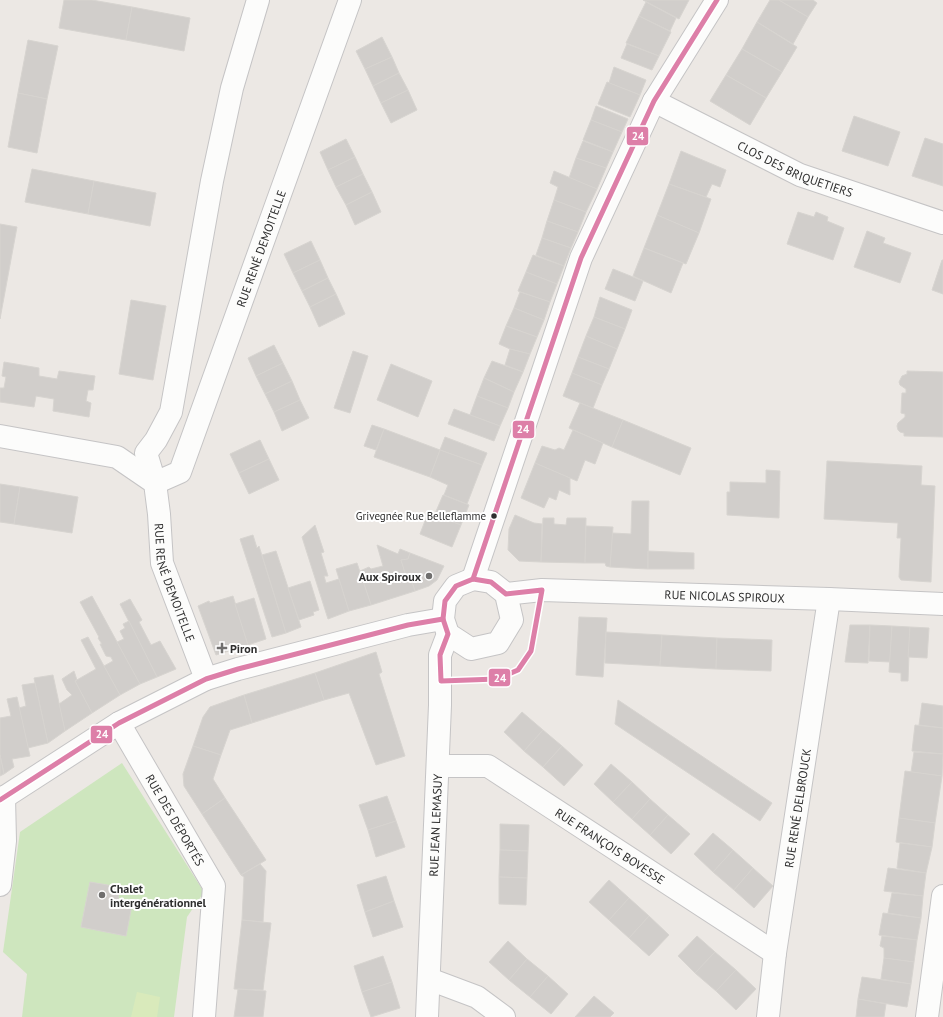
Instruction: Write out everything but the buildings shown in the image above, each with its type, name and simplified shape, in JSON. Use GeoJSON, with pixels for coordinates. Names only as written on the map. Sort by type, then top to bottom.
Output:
{"type":"FeatureCollection","features":[{"type":"Feature","properties":{"kind":"street","name":"RUE RENÉ DEMOITELLE"},"geometry":{"type":"LineString","coordinates":[[206,679],[162,563],[159,514],[155,483],[146,453],[156,440],[171,412],[212,181],[232,88],[258,0]]}},
{"type":"Feature","properties":{"kind":"street","name":"RUE RENÉ DEMOITELLE"},"geometry":{"type":"LineString","coordinates":[[155,483],[180,472],[350,0]]}},
{"type":"Feature","properties":{"kind":"street"},"geometry":{"type":"LineString","coordinates":[[473,579],[581,258],[654,101],[717,0]]}},
{"type":"Feature","properties":{"kind":"street","name":"CLOS DES BRIQUETIERS"},"geometry":{"type":"LineString","coordinates":[[654,101],[800,175],[943,223]]}},
{"type":"Feature","properties":{"kind":"street"},"geometry":{"type":"LineString","coordinates":[[0,436],[117,457],[155,483]]}},
{"type":"Feature","properties":{"kind":"street"},"geometry":{"type":"LineString","coordinates":[[0,885],[5,841],[2,799],[119,723],[206,679],[238,669],[408,625],[446,627],[471,649],[498,643],[512,620],[506,594],[492,582],[473,579],[456,586],[445,601],[446,627]]}},
{"type":"Feature","properties":{"kind":"street","name":"RUE NICOLAS SPIROUX"},"geometry":{"type":"LineString","coordinates":[[506,594],[542,590],[943,604]]}},
{"type":"Feature","properties":{"kind":"street","name":"RUE RENÉ DELBROUCK"},"geometry":{"type":"LineString","coordinates":[[768,1017],[776,953],[830,599]]}},
{"type":"Feature","properties":{"kind":"street","name":"RUE JEAN LEMASUY"},"geometry":{"type":"LineString","coordinates":[[427,1017],[438,766],[440,655],[446,627]]}},
{"type":"Feature","properties":{"kind":"street","name":"RUE DES DÉPORTÉS"},"geometry":{"type":"LineString","coordinates":[[119,723],[214,886],[204,1017]]}},
{"type":"Feature","properties":{"kind":"street","name":"RUE FRANÇOIS BOVESSE"},"geometry":{"type":"LineString","coordinates":[[438,766],[488,766],[776,953]]}},
{"type":"Feature","properties":{"kind":"street"},"geometry":{"type":"LineString","coordinates":[[927,1017],[943,896]]}},
{"type":"Feature","properties":{"kind":"street"},"geometry":{"type":"LineString","coordinates":[[429,979],[477,997],[504,1017]]}},
{"type":"Feature","properties":{"kind":"green space"},"geometry":{"type":"Polygon","coordinates":[[[122,763],[204,892],[187,917],[174,1017],[22,1017],[27,974],[3,952],[20,832],[122,763]]]}},
{"type":"Feature","properties":{"kind":"green space"},"geometry":{"type":"Polygon","coordinates":[[[137,992],[160,997],[157,1017],[131,1017],[137,992]]]}},
{"type":"Feature","properties":{"kind":"transit line","name":"24"},"geometry":{"type":"LineString","coordinates":[[473,579],[581,258],[654,101],[717,0]]}},
{"type":"Feature","properties":{"kind":"transit line","name":"24"},"geometry":{"type":"LineString","coordinates":[[473,579],[491,582],[506,594],[542,590],[531,651],[518,670],[497,679],[441,681],[440,655],[448,634],[443,619],[445,601],[456,586],[473,579]]}},
{"type":"Feature","properties":{"kind":"transit line","name":"24"},"geometry":{"type":"LineString","coordinates":[[0,800],[119,723],[206,679],[238,669],[408,625],[443,619]]}},
{"type":"Feature","properties":{"kind":"place","name":"Grivegnée Rue Belleflamme"},"geometry":{"type":"Point","coordinates":[494,516]}},
{"type":"Feature","properties":{"kind":"place","name":"Aux Spiroux"},"geometry":{"type":"Point","coordinates":[429,576]}},
{"type":"Feature","properties":{"kind":"place","name":"Piron"},"geometry":{"type":"Point","coordinates":[222,648]}},
{"type":"Feature","properties":{"kind":"place","name":"Chalet intergénérationnel"},"geometry":{"type":"Point","coordinates":[102,895]}}]}
